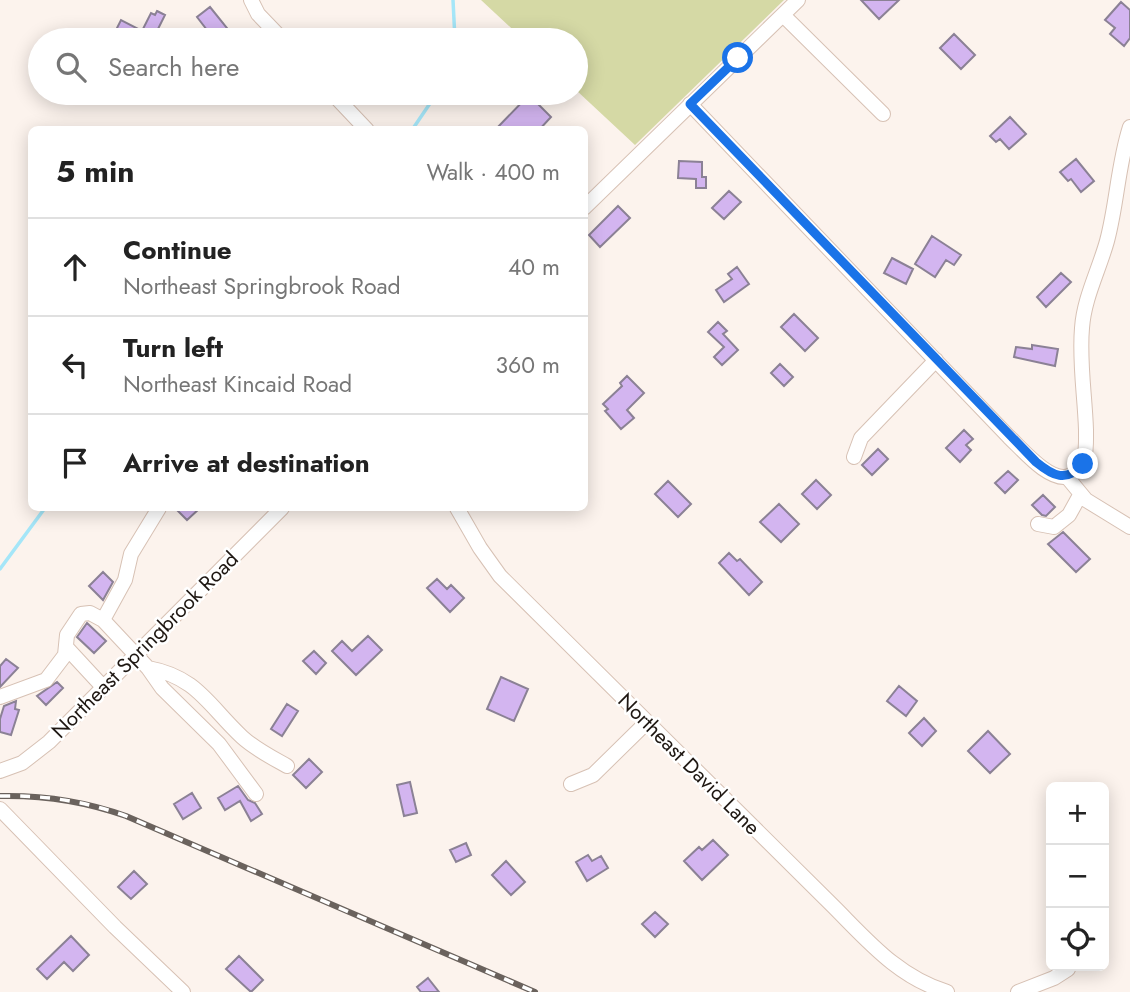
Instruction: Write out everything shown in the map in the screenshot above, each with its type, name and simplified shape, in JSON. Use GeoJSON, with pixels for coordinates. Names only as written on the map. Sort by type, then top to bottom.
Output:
{"type":"FeatureCollection","features":[{"type":"Feature","properties":{"kind":"street"},"geometry":{"type":"LineString","coordinates":[[251,0],[258,14],[271,28]]}},
{"type":"Feature","properties":{"kind":"street"},"geometry":{"type":"LineString","coordinates":[[588,204],[798,0]]}},
{"type":"Feature","properties":{"kind":"street"},"geometry":{"type":"LineString","coordinates":[[783,15],[883,114]]}},
{"type":"Feature","properties":{"kind":"street"},"geometry":{"type":"LineString","coordinates":[[690,104],[1036,462],[1058,477],[1067,477],[1083,464],[1086,448],[1081,362],[1082,324],[1107,241],[1122,153],[1130,127]]}},
{"type":"Feature","properties":{"kind":"street"},"geometry":{"type":"LineString","coordinates":[[344,105],[364,126]]}},
{"type":"Feature","properties":{"kind":"street"},"geometry":{"type":"LineString","coordinates":[[854,457],[861,438],[936,360]]}},
{"type":"Feature","properties":{"kind":"street"},"geometry":{"type":"LineString","coordinates":[[1067,477],[1080,495],[1098,510],[1130,527]]}},
{"type":"Feature","properties":{"kind":"street"},"geometry":{"type":"LineString","coordinates":[[1038,524],[1054,527],[1069,515],[1080,495]]}},
{"type":"Feature","properties":{"kind":"street"},"geometry":{"type":"LineString","coordinates":[[103,620],[125,580],[131,554],[157,511]]}},
{"type":"Feature","properties":{"kind":"street","name":"Northeast Springbrook Road"},"geometry":{"type":"LineString","coordinates":[[0,771],[22,763],[33,755],[279,511]]}},
{"type":"Feature","properties":{"kind":"street","name":"Northeast David Lane"},"geometry":{"type":"LineString","coordinates":[[459,511],[500,576],[885,958],[908,976],[947,992]]}},
{"type":"Feature","properties":{"kind":"street"},"geometry":{"type":"LineString","coordinates":[[0,698],[46,680],[65,655],[67,635],[81,614],[90,613],[103,620],[136,654],[162,688],[219,744],[256,794]]}},
{"type":"Feature","properties":{"kind":"street"},"geometry":{"type":"LineString","coordinates":[[66,647],[103,687]]}},
{"type":"Feature","properties":{"kind":"street"},"geometry":{"type":"LineString","coordinates":[[148,668],[168,672],[187,681],[242,737],[261,752],[287,766]]}},
{"type":"Feature","properties":{"kind":"street"},"geometry":{"type":"LineString","coordinates":[[571,784],[593,775],[647,722]]}},
{"type":"Feature","properties":{"kind":"street"},"geometry":{"type":"LineString","coordinates":[[0,809],[115,927],[183,992]]}},
{"type":"Feature","properties":{"kind":"street"},"geometry":{"type":"LineString","coordinates":[[1018,992],[1054,978],[1063,971]]}},
{"type":"Feature","properties":{"kind":"green space"},"geometry":{"type":"Polygon","coordinates":[[[481,0],[784,0],[635,145],[588,101],[588,28],[511,28],[481,0]]]}},
{"type":"Feature","properties":{"kind":"building"},"geometry":{"type":"Polygon","coordinates":[[[861,0],[899,0],[879,19],[861,0]]]}},
{"type":"Feature","properties":{"kind":"building"},"geometry":{"type":"Polygon","coordinates":[[[1121,2],[1130,10],[1130,38],[1124,46],[1110,34],[1115,28],[1105,20],[1121,2]]]}},
{"type":"Feature","properties":{"kind":"building"},"geometry":{"type":"Polygon","coordinates":[[[210,7],[227,28],[206,28],[197,17],[210,7]]]}},
{"type":"Feature","properties":{"kind":"building"},"geometry":{"type":"Polygon","coordinates":[[[157,11],[165,15],[158,28],[144,28],[151,13],[155,15],[157,11]]]}},
{"type":"Feature","properties":{"kind":"building"},"geometry":{"type":"Polygon","coordinates":[[[121,20],[136,28],[117,28],[121,20]]]}},
{"type":"Feature","properties":{"kind":"building"},"geometry":{"type":"Polygon","coordinates":[[[954,34],[975,55],[961,69],[940,48],[954,34]]]}},
{"type":"Feature","properties":{"kind":"building"},"geometry":{"type":"Polygon","coordinates":[[[519,105],[539,105],[551,117],[543,126],[499,126],[519,105]]]}},
{"type":"Feature","properties":{"kind":"building"},"geometry":{"type":"Polygon","coordinates":[[[1010,117],[1026,134],[1009,149],[1000,139],[996,142],[990,136],[1010,117]]]}},
{"type":"Feature","properties":{"kind":"building"},"geometry":{"type":"Polygon","coordinates":[[[1076,159],[1094,181],[1081,192],[1071,179],[1068,181],[1060,172],[1076,159]]]}},
{"type":"Feature","properties":{"kind":"building"},"geometry":{"type":"Polygon","coordinates":[[[679,161],[702,162],[702,177],[706,177],[706,188],[696,188],[696,179],[678,178],[679,161]]]}},
{"type":"Feature","properties":{"kind":"building"},"geometry":{"type":"Polygon","coordinates":[[[729,191],[741,202],[724,219],[712,208],[729,191]]]}},
{"type":"Feature","properties":{"kind":"building"},"geometry":{"type":"Polygon","coordinates":[[[618,206],[630,218],[600,247],[589,235],[618,206]]]}},
{"type":"Feature","properties":{"kind":"building"},"geometry":{"type":"Polygon","coordinates":[[[932,236],[961,255],[954,265],[946,260],[935,277],[915,264],[932,236]]]}},
{"type":"Feature","properties":{"kind":"building"},"geometry":{"type":"Polygon","coordinates":[[[892,258],[913,269],[906,284],[884,273],[892,258]]]}},
{"type":"Feature","properties":{"kind":"building"},"geometry":{"type":"Polygon","coordinates":[[[737,267],[749,284],[724,302],[716,290],[732,279],[728,274],[737,267]]]}},
{"type":"Feature","properties":{"kind":"building"},"geometry":{"type":"Polygon","coordinates":[[[1061,273],[1071,282],[1046,307],[1037,297],[1061,273]]]}},
{"type":"Feature","properties":{"kind":"building"},"geometry":{"type":"Polygon","coordinates":[[[794,314],[818,338],[805,351],[781,327],[794,314]]]}},
{"type":"Feature","properties":{"kind":"building"},"geometry":{"type":"Polygon","coordinates":[[[718,322],[727,331],[723,334],[738,350],[722,365],[714,357],[724,347],[708,332],[718,322]]]}},
{"type":"Feature","properties":{"kind":"building"},"geometry":{"type":"Polygon","coordinates":[[[1032,345],[1058,349],[1055,366],[1014,357],[1016,347],[1032,349],[1032,345]]]}},
{"type":"Feature","properties":{"kind":"building"},"geometry":{"type":"Polygon","coordinates":[[[780,364],[793,377],[784,386],[771,373],[780,364]]]}},
{"type":"Feature","properties":{"kind":"building"},"geometry":{"type":"Polygon","coordinates":[[[627,376],[644,393],[627,410],[634,418],[621,429],[605,411],[608,409],[603,404],[622,386],[620,383],[627,376]]]}},
{"type":"Feature","properties":{"kind":"building"},"geometry":{"type":"Polygon","coordinates":[[[964,430],[973,439],[966,445],[971,450],[960,462],[946,448],[964,430]]]}},
{"type":"Feature","properties":{"kind":"building"},"geometry":{"type":"Polygon","coordinates":[[[878,449],[888,459],[872,475],[862,465],[878,449]]]}},
{"type":"Feature","properties":{"kind":"building"},"geometry":{"type":"Polygon","coordinates":[[[1008,471],[1018,480],[1005,493],[995,483],[1008,471]]]}},
{"type":"Feature","properties":{"kind":"building"},"geometry":{"type":"Polygon","coordinates":[[[816,480],[831,495],[817,509],[802,494],[816,480]]]}},
{"type":"Feature","properties":{"kind":"building"},"geometry":{"type":"Polygon","coordinates":[[[668,481],[691,504],[678,517],[655,494],[668,481]]]}},
{"type":"Feature","properties":{"kind":"building"},"geometry":{"type":"Polygon","coordinates":[[[1043,495],[1055,507],[1046,516],[1032,505],[1043,495]]]}},
{"type":"Feature","properties":{"kind":"building"},"geometry":{"type":"Polygon","coordinates":[[[779,504],[799,524],[781,542],[760,522],[779,504]]]}},
{"type":"Feature","properties":{"kind":"building"},"geometry":{"type":"Polygon","coordinates":[[[178,511],[197,511],[187,520],[178,511]]]}},
{"type":"Feature","properties":{"kind":"building"},"geometry":{"type":"Polygon","coordinates":[[[1063,532],[1090,559],[1076,572],[1048,544],[1063,532]]]}},
{"type":"Feature","properties":{"kind":"building"},"geometry":{"type":"Polygon","coordinates":[[[729,553],[737,561],[740,559],[762,582],[749,595],[719,563],[729,553]]]}},
{"type":"Feature","properties":{"kind":"building"},"geometry":{"type":"Polygon","coordinates":[[[103,572],[113,582],[103,600],[89,586],[103,572]]]}},
{"type":"Feature","properties":{"kind":"building"},"geometry":{"type":"Polygon","coordinates":[[[437,579],[447,589],[451,585],[464,598],[450,612],[427,588],[437,579]]]}},
{"type":"Feature","properties":{"kind":"building"},"geometry":{"type":"Polygon","coordinates":[[[87,623],[106,641],[94,653],[77,637],[87,623]]]}},
{"type":"Feature","properties":{"kind":"building"},"geometry":{"type":"Polygon","coordinates":[[[368,636],[382,650],[356,675],[332,651],[342,641],[352,651],[368,636]]]}},
{"type":"Feature","properties":{"kind":"building"},"geometry":{"type":"Polygon","coordinates":[[[314,651],[326,663],[316,674],[303,661],[314,651]]]}},
{"type":"Feature","properties":{"kind":"building"},"geometry":{"type":"Polygon","coordinates":[[[6,659],[18,668],[0,687],[0,666],[6,659]]]}},
{"type":"Feature","properties":{"kind":"building"},"geometry":{"type":"Polygon","coordinates":[[[501,677],[528,689],[514,721],[487,709],[501,677]]]}},
{"type":"Feature","properties":{"kind":"building"},"geometry":{"type":"Polygon","coordinates":[[[57,682],[63,688],[46,705],[37,696],[57,682]]]}},
{"type":"Feature","properties":{"kind":"building"},"geometry":{"type":"Polygon","coordinates":[[[899,686],[917,701],[906,716],[887,701],[899,686]]]}},
{"type":"Feature","properties":{"kind":"building"},"geometry":{"type":"Polygon","coordinates":[[[16,701],[15,709],[19,710],[11,735],[0,732],[4,706],[16,701]]]}},
{"type":"Feature","properties":{"kind":"building"},"geometry":{"type":"Polygon","coordinates":[[[287,704],[298,711],[282,736],[271,729],[287,704]]]}},
{"type":"Feature","properties":{"kind":"building"},"geometry":{"type":"Polygon","coordinates":[[[924,718],[936,731],[922,746],[909,733],[924,718]]]}},
{"type":"Feature","properties":{"kind":"building"},"geometry":{"type":"Polygon","coordinates":[[[988,731],[1010,754],[990,773],[968,751],[988,731]]]}},
{"type":"Feature","properties":{"kind":"building"},"geometry":{"type":"Polygon","coordinates":[[[309,759],[322,772],[306,788],[293,775],[309,759]]]}},
{"type":"Feature","properties":{"kind":"building"},"geometry":{"type":"Polygon","coordinates":[[[410,782],[417,813],[404,816],[397,785],[410,782]]]}},
{"type":"Feature","properties":{"kind":"building"},"geometry":{"type":"Polygon","coordinates":[[[238,786],[262,814],[251,821],[240,801],[225,810],[218,798],[238,786]]]}},
{"type":"Feature","properties":{"kind":"building"},"geometry":{"type":"Polygon","coordinates":[[[192,793],[201,808],[183,819],[174,804],[192,793]]]}},
{"type":"Feature","properties":{"kind":"building"},"geometry":{"type":"Polygon","coordinates":[[[713,840],[728,855],[702,880],[684,861],[699,847],[702,850],[713,840]]]}},
{"type":"Feature","properties":{"kind":"building"},"geometry":{"type":"Polygon","coordinates":[[[466,843],[471,855],[456,862],[450,850],[466,843]]]}},
{"type":"Feature","properties":{"kind":"building"},"geometry":{"type":"Polygon","coordinates":[[[588,855],[592,861],[601,856],[608,868],[587,881],[576,862],[588,855]]]}},
{"type":"Feature","properties":{"kind":"building"},"geometry":{"type":"Polygon","coordinates":[[[506,861],[525,882],[511,895],[492,875],[506,861]]]}},
{"type":"Feature","properties":{"kind":"building"},"geometry":{"type":"Polygon","coordinates":[[[134,871],[147,884],[131,899],[118,887],[134,871]]]}},
{"type":"Feature","properties":{"kind":"building"},"geometry":{"type":"Polygon","coordinates":[[[655,912],[668,924],[655,937],[642,924],[655,912]]]}},
{"type":"Feature","properties":{"kind":"building"},"geometry":{"type":"Polygon","coordinates":[[[71,936],[89,955],[73,971],[64,962],[47,979],[37,969],[71,936]]]}},
{"type":"Feature","properties":{"kind":"building"},"geometry":{"type":"Polygon","coordinates":[[[239,956],[263,980],[251,992],[226,969],[239,956]]]}},
{"type":"Feature","properties":{"kind":"building"},"geometry":{"type":"Polygon","coordinates":[[[428,978],[439,992],[421,992],[417,987],[428,978]]]}},
{"type":"Feature","properties":{"kind":"waterway"},"geometry":{"type":"LineString","coordinates":[[453,0],[454,28]]}},
{"type":"Feature","properties":{"kind":"waterway"},"geometry":{"type":"LineString","coordinates":[[415,126],[429,105]]}},
{"type":"Feature","properties":{"kind":"waterway"},"geometry":{"type":"LineString","coordinates":[[0,569],[43,511]]}},
{"type":"Feature","properties":{"kind":"railway"},"geometry":{"type":"LineString","coordinates":[[0,796],[64,800],[126,816],[535,992]]}},
{"type":"Feature","properties":{"kind":"route"},"geometry":{"type":"LineString","coordinates":[[738,58],[690,104],[1036,462],[1058,477],[1067,477],[1083,464]]}}]}
